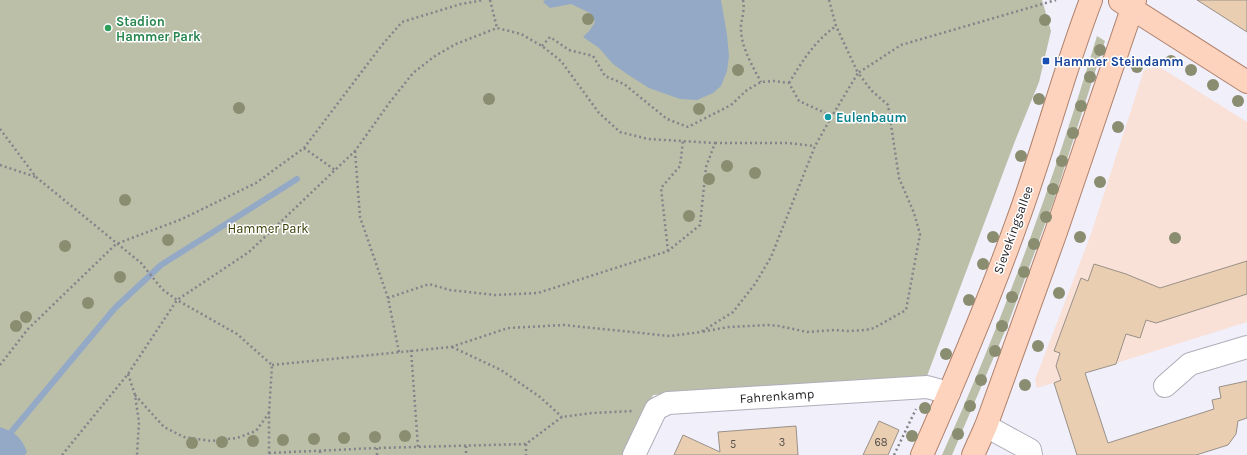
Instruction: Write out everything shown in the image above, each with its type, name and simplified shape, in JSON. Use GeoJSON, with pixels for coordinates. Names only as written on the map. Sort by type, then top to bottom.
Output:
{"type":"FeatureCollection","features":[{"type":"Feature","properties":{"kind":"main road","name":"Sievekingsallee"},"geometry":{"type":"LineString","coordinates":[[922,455],[978,325],[1018,222],[1091,0]]}},
{"type":"Feature","properties":{"kind":"main road"},"geometry":{"type":"LineString","coordinates":[[973,455],[986,426],[1056,232],[1129,3],[1247,82]]}},
{"type":"Feature","properties":{"kind":"street"},"geometry":{"type":"LineString","coordinates":[[1165,386],[1190,364],[1247,346]]}},
{"type":"Feature","properties":{"kind":"street","name":"Fahrenkamp"},"geometry":{"type":"LineString","coordinates":[[656,410],[668,403],[927,387],[949,393]]}},
{"type":"Feature","properties":{"kind":"street"},"geometry":{"type":"LineString","coordinates":[[634,455],[656,410]]}},
{"type":"Feature","properties":{"kind":"street"},"geometry":{"type":"LineString","coordinates":[[986,426],[1030,450],[1031,455]]}},
{"type":"Feature","properties":{"kind":"path"},"geometry":{"type":"LineString","coordinates":[[0,365],[28,329],[116,244],[182,219],[256,183],[304,148],[382,45],[402,22],[461,4],[484,0]]}},
{"type":"Feature","properties":{"kind":"path"},"geometry":{"type":"LineString","coordinates":[[490,0],[497,28]]}},
{"type":"Feature","properties":{"kind":"path"},"geometry":{"type":"LineString","coordinates":[[743,0],[744,6],[741,26],[742,39],[748,58],[761,82]]}},
{"type":"Feature","properties":{"kind":"path"},"geometry":{"type":"LineString","coordinates":[[0,128],[36,177],[141,264],[162,289],[176,300],[237,334],[272,365],[451,347],[508,328],[564,325],[670,336],[728,327],[768,325],[807,332],[866,330],[874,328],[906,310],[920,234],[914,213],[899,178],[888,106],[872,91],[858,73],[836,26],[829,0]]}},
{"type":"Feature","properties":{"kind":"path"},"geometry":{"type":"LineString","coordinates":[[701,332],[733,312],[755,284],[771,256],[815,146],[858,73],[901,45],[1056,0]]}},
{"type":"Feature","properties":{"kind":"path"},"geometry":{"type":"LineString","coordinates":[[789,83],[805,57],[824,35],[836,26]]}},
{"type":"Feature","properties":{"kind":"path"},"geometry":{"type":"LineString","coordinates":[[62,455],[128,374],[176,300],[249,252],[355,151],[413,73],[435,56],[456,44],[497,28],[521,34],[542,46],[561,61],[599,113],[620,132],[648,139],[815,146]]}},
{"type":"Feature","properties":{"kind":"path"},"geometry":{"type":"LineString","coordinates":[[542,46],[550,37],[570,50],[593,56],[605,76],[624,84],[668,119],[688,127],[731,105],[747,90],[761,82],[774,81],[789,83]]}},
{"type":"Feature","properties":{"kind":"path"},"geometry":{"type":"LineString","coordinates":[[789,83],[799,101],[832,116]]}},
{"type":"Feature","properties":{"kind":"path"},"geometry":{"type":"LineString","coordinates":[[668,251],[661,188],[680,166],[683,141]]}},
{"type":"Feature","properties":{"kind":"path"},"geometry":{"type":"LineString","coordinates":[[388,298],[429,284],[450,290],[495,296],[538,293],[668,251],[700,225],[706,167],[716,143]]}},
{"type":"Feature","properties":{"kind":"path"},"geometry":{"type":"LineString","coordinates":[[304,148],[335,170]]}},
{"type":"Feature","properties":{"kind":"path"},"geometry":{"type":"LineString","coordinates":[[355,151],[360,217],[388,298],[398,352]]}},
{"type":"Feature","properties":{"kind":"path"},"geometry":{"type":"LineString","coordinates":[[0,165],[36,177]]}},
{"type":"Feature","properties":{"kind":"path"},"geometry":{"type":"LineString","coordinates":[[451,347],[501,370],[540,397],[562,417]]}},
{"type":"Feature","properties":{"kind":"path"},"geometry":{"type":"LineString","coordinates":[[411,350],[418,447]]}},
{"type":"Feature","properties":{"kind":"path"},"geometry":{"type":"LineString","coordinates":[[272,365],[269,413],[269,454],[320,450],[526,444],[562,417],[592,412],[656,410]]}},
{"type":"Feature","properties":{"kind":"path"},"geometry":{"type":"LineString","coordinates":[[128,374],[135,396],[139,422],[137,455]]}},
{"type":"Feature","properties":{"kind":"path"},"geometry":{"type":"LineString","coordinates":[[894,455],[927,387]]}},
{"type":"Feature","properties":{"kind":"path"},"geometry":{"type":"LineString","coordinates":[[135,396],[164,427],[184,437],[211,441],[237,438],[256,431],[269,413]]}},
{"type":"Feature","properties":{"kind":"path"},"geometry":{"type":"LineString","coordinates":[[526,444],[526,455]]}},
{"type":"Feature","properties":{"kind":"path"},"geometry":{"type":"LineString","coordinates":[[466,446],[466,455]]}},
{"type":"Feature","properties":{"kind":"path"},"geometry":{"type":"LineString","coordinates":[[377,448],[377,455]]}},
{"type":"Feature","properties":{"kind":"path"},"geometry":{"type":"LineString","coordinates":[[320,450],[320,455]]}},
{"type":"Feature","properties":{"kind":"shaded area"},"geometry":{"type":"Polygon","coordinates":[[[1158,66],[1247,122],[1247,322],[1037,388],[1035,380],[1091,234],[1144,70],[1158,66]]]}},
{"type":"Feature","properties":{"kind":"green space","name":"Hammer Park"},"geometry":{"type":"Polygon","coordinates":[[[0,0],[1042,0],[1051,31],[1039,82],[1015,141],[927,376],[653,395],[624,455],[0,455],[0,0]]]}},
{"type":"Feature","properties":{"kind":"green space"},"geometry":{"type":"Polygon","coordinates":[[[1097,36],[1105,41],[1054,200],[1008,324],[952,455],[942,455],[965,404],[1027,248],[1081,89],[1097,36]]]}},
{"type":"Feature","properties":{"kind":"water"},"geometry":{"type":"Polygon","coordinates":[[[545,0],[721,0],[729,56],[727,71],[721,86],[713,93],[697,100],[680,99],[649,88],[613,64],[599,48],[583,37],[595,22],[590,13],[571,4],[550,8],[543,2],[545,0]]]}},
{"type":"Feature","properties":{"kind":"water"},"geometry":{"type":"Polygon","coordinates":[[[0,427],[14,433],[20,439],[27,452],[25,455],[0,455],[0,427]]]}},
{"type":"Feature","properties":{"kind":"building"},"geometry":{"type":"Polygon","coordinates":[[[1197,0],[1247,0],[1247,32],[1197,0]]]}},
{"type":"Feature","properties":{"kind":"building"},"geometry":{"type":"Polygon","coordinates":[[[1247,261],[1247,294],[1156,323],[1146,320],[1140,338],[1126,334],[1116,364],[1085,373],[1108,443],[1214,409],[1212,400],[1221,398],[1219,387],[1247,381],[1247,418],[1238,421],[1236,434],[1228,445],[1196,455],[1077,455],[1054,383],[1061,380],[1056,366],[1060,353],[1054,351],[1081,278],[1088,281],[1094,264],[1126,274],[1160,288],[1247,261]]]}},
{"type":"Feature","properties":{"kind":"building"},"geometry":{"type":"Polygon","coordinates":[[[879,421],[899,430],[888,455],[863,455],[879,421]]]}},
{"type":"Feature","properties":{"kind":"building"},"geometry":{"type":"Polygon","coordinates":[[[796,426],[798,455],[674,455],[683,435],[720,452],[718,432],[796,426]]]}},
{"type":"Feature","properties":{"kind":"waterway"},"geometry":{"type":"LineString","coordinates":[[12,431],[115,308],[161,265],[297,179]]}},
{"type":"Feature","properties":{"kind":"place","name":"Stadion Hammer Park"},"geometry":{"type":"Point","coordinates":[108,28]}},
{"type":"Feature","properties":{"kind":"place","name":"Hammer Steindamm"},"geometry":{"type":"Point","coordinates":[1046,61]}},
{"type":"Feature","properties":{"kind":"place","name":"Eulenbaum"},"geometry":{"type":"Point","coordinates":[828,117]}}]}
